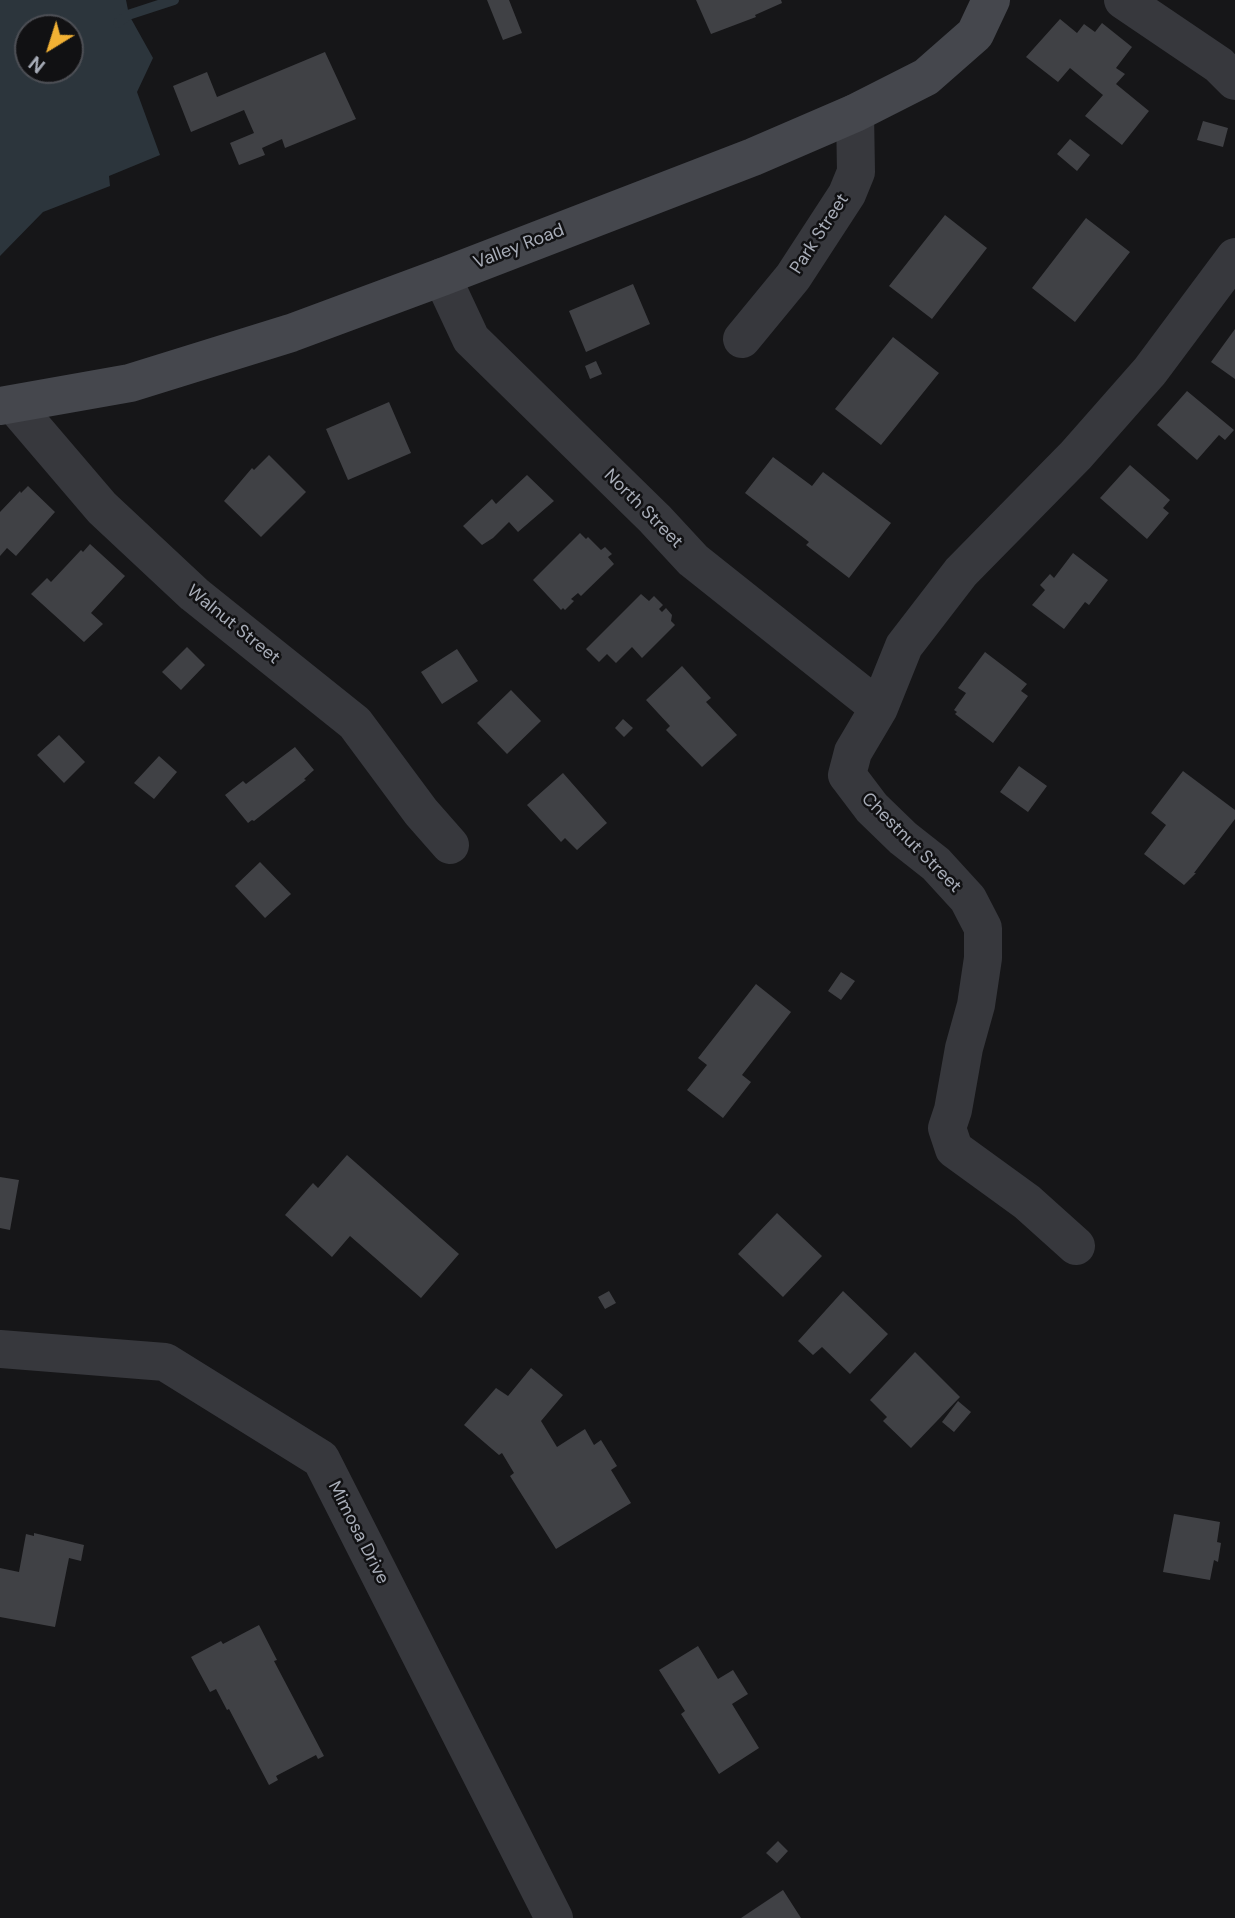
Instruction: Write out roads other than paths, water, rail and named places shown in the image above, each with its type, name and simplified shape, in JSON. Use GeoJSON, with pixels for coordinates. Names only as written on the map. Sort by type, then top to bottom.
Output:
{"type":"FeatureCollection","features":[{"type":"Feature","properties":{"kind":"street","name":"Valley Road"},"geometry":{"type":"LineString","coordinates":[[7,405],[130,383],[290,333],[754,157],[855,113],[926,77],[975,34],[991,0]]}},
{"type":"Feature","properties":{"kind":"street"},"geometry":{"type":"LineString","coordinates":[[1123,0],[1230,64]]}},
{"type":"Feature","properties":{"kind":"street","name":"Park Street"},"geometry":{"type":"LineString","coordinates":[[742,339],[793,277],[847,194],[856,172],[855,113]]}},
{"type":"Feature","properties":{"kind":"street","name":"Chestnut Street"},"geometry":{"type":"LineString","coordinates":[[1076,1246],[1027,1202],[954,1149],[947,1128],[954,1110],[964,1048],[976,1005],[984,958],[983,928],[968,899],[936,864],[903,838],[872,808],[847,775],[853,752],[879,708],[904,646],[961,572],[1076,455],[1150,372],[1235,257]]}},
{"type":"Feature","properties":{"kind":"street","name":"North Street"},"geometry":{"type":"LineString","coordinates":[[442,277],[471,339],[655,519],[693,560],[879,708]]}},
{"type":"Feature","properties":{"kind":"street","name":"Walnut Street"},"geometry":{"type":"LineString","coordinates":[[7,405],[102,508],[184,584],[355,723],[421,812],[450,845]]}},
{"type":"Feature","properties":{"kind":"street","name":"Mimosa Drive"},"geometry":{"type":"LineString","coordinates":[[0,1349],[165,1362],[321,1459],[554,1918]]}},
{"type":"Feature","properties":{"kind":"waterway"},"geometry":{"type":"LineString","coordinates":[[118,23],[128,15],[174,0]]}}]}
